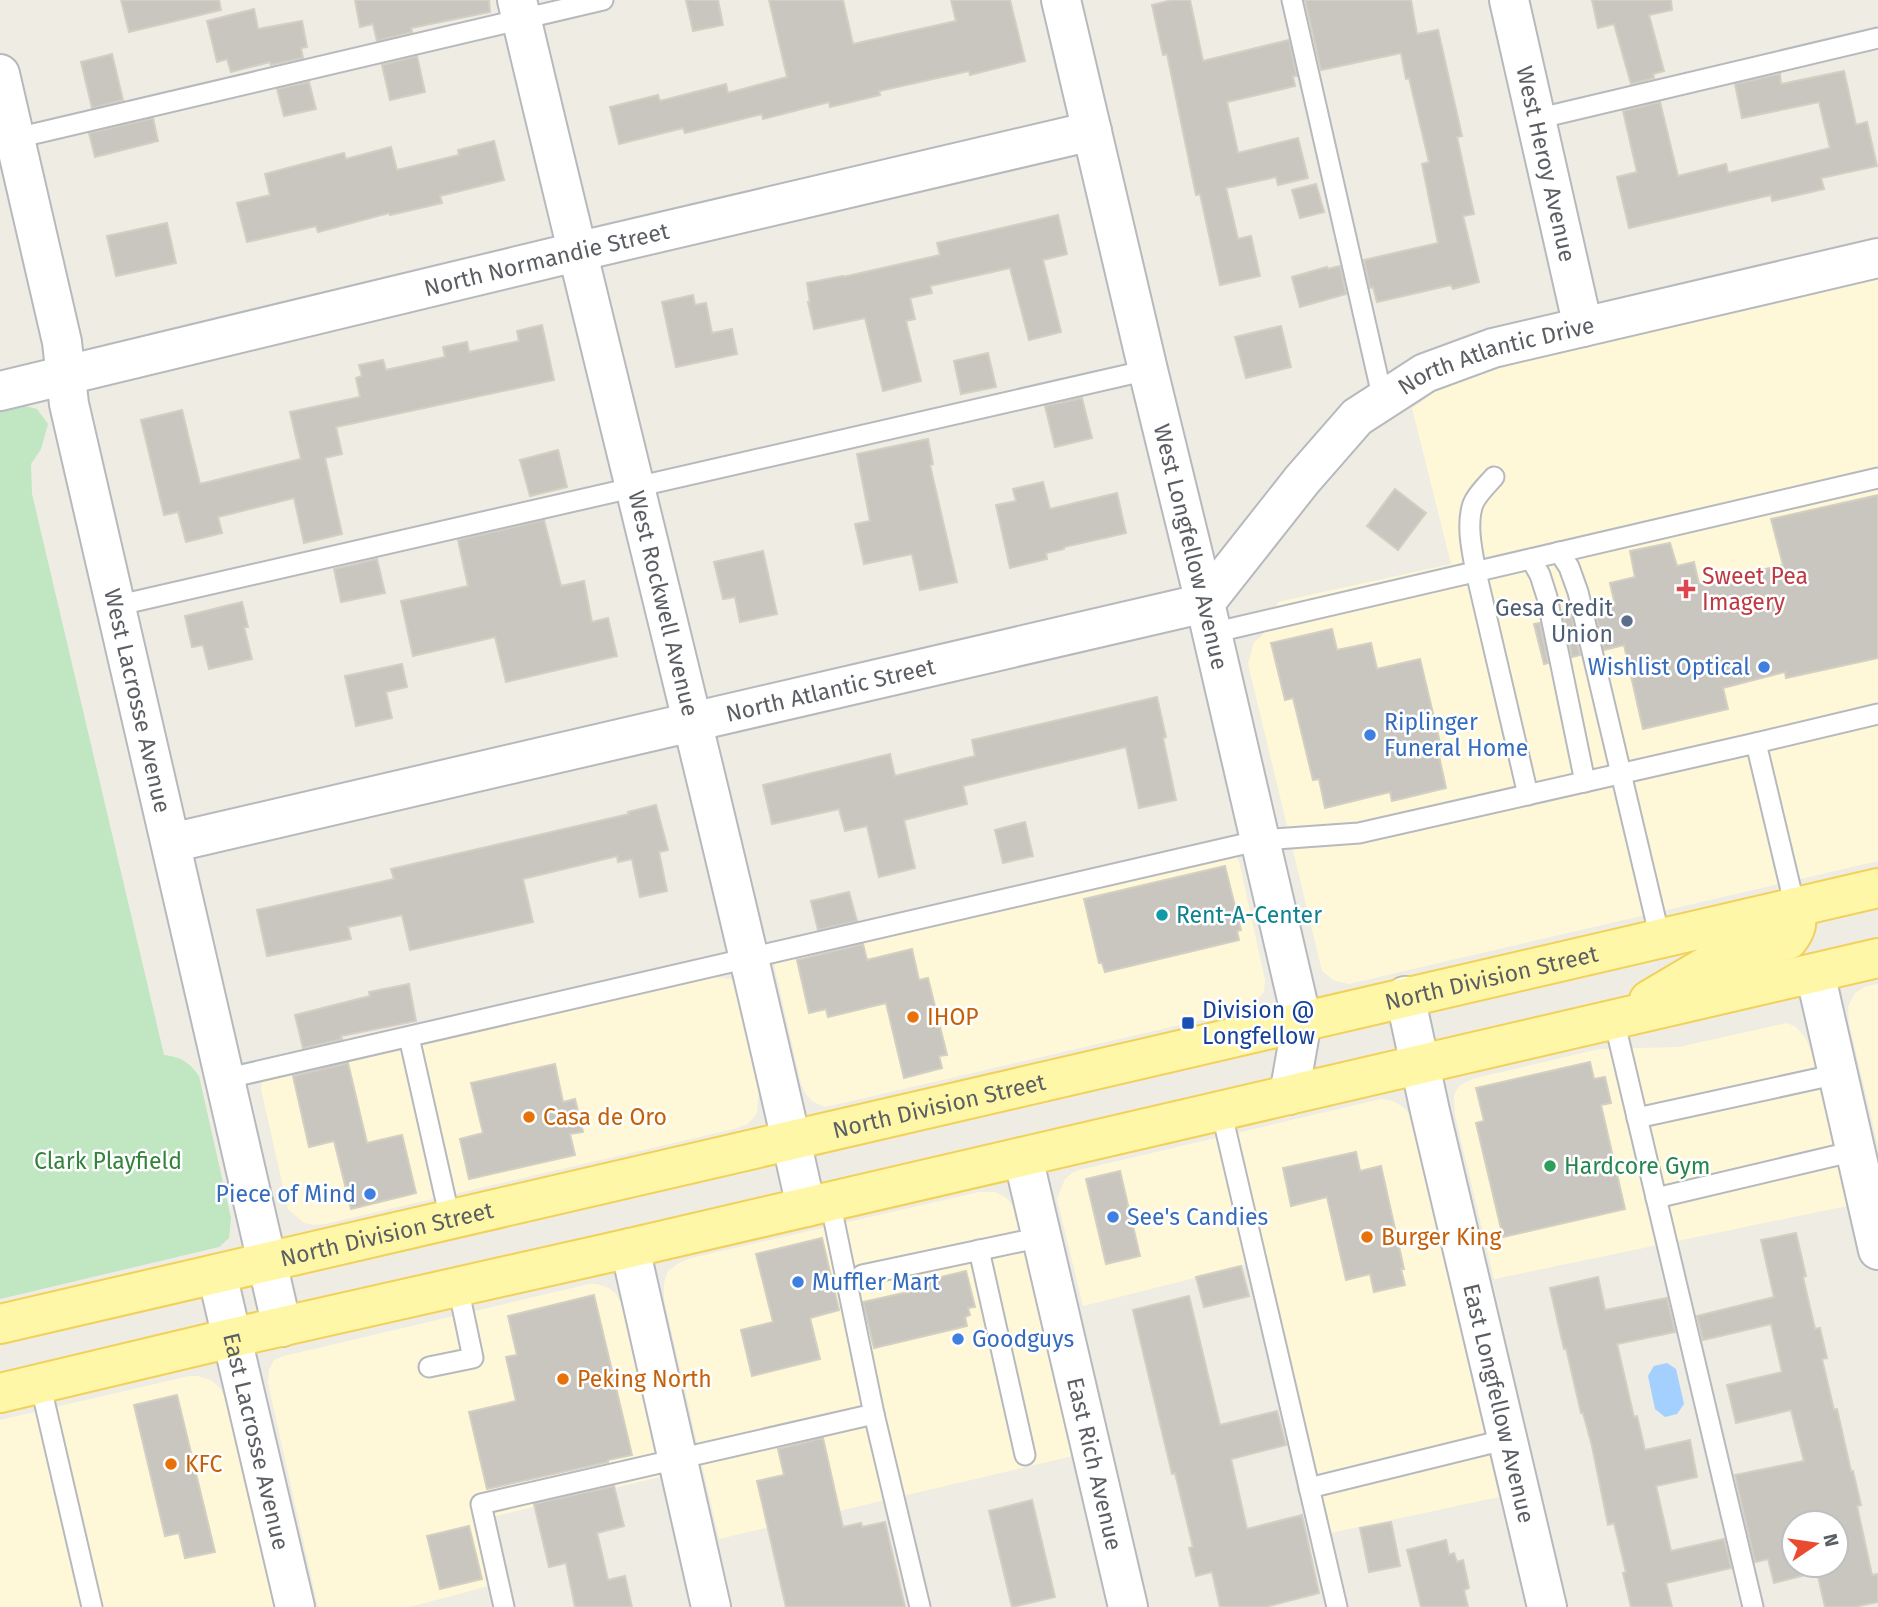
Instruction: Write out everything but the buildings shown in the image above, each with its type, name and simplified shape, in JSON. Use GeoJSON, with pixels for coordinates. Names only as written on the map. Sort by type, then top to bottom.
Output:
{"type":"FeatureCollection","features":[{"type":"Feature","properties":{"kind":"main road","name":"North Division Street"},"geometry":{"type":"LineString","coordinates":[[0,1324],[1878,888]]}},
{"type":"Feature","properties":{"kind":"main road"},"geometry":{"type":"LineString","coordinates":[[1614,1020],[1720,958],[1788,940],[1795,932],[1798,921],[1795,907]]}},
{"type":"Feature","properties":{"kind":"main road"},"geometry":{"type":"LineString","coordinates":[[0,1393],[1878,958]]}},
{"type":"Feature","properties":{"kind":"street","name":"West Longfellow Avenue"},"geometry":{"type":"LineString","coordinates":[[1061,0],[1302,1021],[1289,1096]]}},
{"type":"Feature","properties":{"kind":"street","name":"West Heroy Avenue"},"geometry":{"type":"LineString","coordinates":[[1509,0],[1583,327]]}},
{"type":"Feature","properties":{"kind":"street","name":"West Rockwell Avenue"},"geometry":{"type":"LineString","coordinates":[[519,10],[693,722],[791,1140],[818,1204]]}},
{"type":"Feature","properties":{"kind":"street","name":"West Lacrosse Avenue"},"geometry":{"type":"LineString","coordinates":[[0,75],[8,140],[62,342],[69,404],[282,1326]]}},
{"type":"Feature","properties":{"kind":"street","name":"North Normandie Street"},"geometry":{"type":"LineString","coordinates":[[0,391],[1092,131]]}},
{"type":"Feature","properties":{"kind":"street","name":"North Atlantic Drive"},"geometry":{"type":"LineString","coordinates":[[1209,618],[1302,480],[1357,417],[1425,373],[1493,348],[1878,258]]}},
{"type":"Feature","properties":{"kind":"street","name":"North Atlantic Street"},"geometry":{"type":"LineString","coordinates":[[171,843],[693,722],[1209,618]]}},
{"type":"Feature","properties":{"kind":"street"},"geometry":{"type":"LineString","coordinates":[[1815,973],[1878,1250]]}},
{"type":"Feature","properties":{"kind":"street","name":"East Longfellow Avenue"},"geometry":{"type":"LineString","coordinates":[[1405,996],[1547,1607]]}},
{"type":"Feature","properties":{"kind":"street","name":"East Rich Avenue"},"geometry":{"type":"LineString","coordinates":[[1023,1157],[1128,1607]]}},
{"type":"Feature","properties":{"kind":"street"},"geometry":{"type":"LineString","coordinates":[[630,1248],[712,1607]]}},
{"type":"Feature","properties":{"kind":"street","name":"East Lacrosse Avenue"},"geometry":{"type":"LineString","coordinates":[[217,1274],[295,1607]]}},
{"type":"Feature","properties":{"kind":"lane"},"geometry":{"type":"LineString","coordinates":[[8,140],[519,10],[603,0]]}},
{"type":"Feature","properties":{"kind":"lane"},"geometry":{"type":"LineString","coordinates":[[1292,0],[1383,400]]}},
{"type":"Feature","properties":{"kind":"lane"},"geometry":{"type":"LineString","coordinates":[[1536,118],[1878,38]]}},
{"type":"Feature","properties":{"kind":"lane"},"geometry":{"type":"LineString","coordinates":[[115,606],[1148,370]]}},
{"type":"Feature","properties":{"kind":"lane"},"geometry":{"type":"LineString","coordinates":[[1494,477],[1473,503],[1469,534],[1528,794]]}},
{"type":"Feature","properties":{"kind":"lane"},"geometry":{"type":"LineString","coordinates":[[1209,618],[1476,572],[1878,478]]}},
{"type":"Feature","properties":{"kind":"lane"},"geometry":{"type":"LineString","coordinates":[[1559,552],[1569,567],[1578,592],[1660,938]]}},
{"type":"Feature","properties":{"kind":"lane"},"geometry":{"type":"LineString","coordinates":[[1531,559],[1547,597],[1585,782]]}},
{"type":"Feature","properties":{"kind":"lane"},"geometry":{"type":"LineString","coordinates":[[224,1079],[1261,841],[1359,832],[1878,714]]}},
{"type":"Feature","properties":{"kind":"lane"},"geometry":{"type":"LineString","coordinates":[[1756,743],[1795,907]]}},
{"type":"Feature","properties":{"kind":"lane"},"geometry":{"type":"LineString","coordinates":[[1614,1020],[1753,1607]]}},
{"type":"Feature","properties":{"kind":"lane"},"geometry":{"type":"LineString","coordinates":[[409,1037],[450,1219]]}},
{"type":"Feature","properties":{"kind":"lane"},"geometry":{"type":"LineString","coordinates":[[1637,1118],[1838,1074]]}},
{"type":"Feature","properties":{"kind":"lane"},"geometry":{"type":"LineString","coordinates":[[1221,1110],[1337,1607]]}},
{"type":"Feature","properties":{"kind":"lane"},"geometry":{"type":"LineString","coordinates":[[1656,1198],[1855,1151]]}},
{"type":"Feature","properties":{"kind":"lane"},"geometry":{"type":"LineString","coordinates":[[818,1204],[874,1413],[920,1607]]}},
{"type":"Feature","properties":{"kind":"lane"},"geometry":{"type":"LineString","coordinates":[[862,1275],[1042,1237]]}},
{"type":"Feature","properties":{"kind":"lane"},"geometry":{"type":"LineString","coordinates":[[979,1250],[1025,1455]]}},
{"type":"Feature","properties":{"kind":"lane"},"geometry":{"type":"LineString","coordinates":[[429,1367],[473,1358],[458,1287]]}},
{"type":"Feature","properties":{"kind":"lane"},"geometry":{"type":"LineString","coordinates":[[40,1383],[92,1607]]}},
{"type":"Feature","properties":{"kind":"lane"},"geometry":{"type":"LineString","coordinates":[[504,1607],[481,1504],[874,1413]]}},
{"type":"Feature","properties":{"kind":"lane"},"geometry":{"type":"LineString","coordinates":[[1309,1488],[1508,1439]]}},
{"type":"Feature","properties":{"kind":"shaded area"},"geometry":{"type":"Polygon","coordinates":[[[1878,279],[1878,861],[1349,984],[1333,980],[1322,971],[1248,664],[1254,642],[1262,636],[1278,602],[1451,564],[1412,408],[1438,390],[1466,377],[1506,364],[1878,279]]]}},
{"type":"Feature","properties":{"kind":"shaded area"},"geometry":{"type":"Polygon","coordinates":[[[1234,854],[1239,861],[1265,980],[1264,992],[1255,1002],[1240,1011],[825,1107],[813,1102],[806,1094],[801,1084],[775,969],[775,964],[779,961],[1234,854]]]}},
{"type":"Feature","properties":{"kind":"shaded area"},"geometry":{"type":"Polygon","coordinates":[[[714,977],[731,979],[734,984],[759,1089],[757,1113],[748,1124],[325,1224],[304,1223],[288,1209],[261,1089],[262,1078],[714,977]]]}},
{"type":"Feature","properties":{"kind":"shaded area"},"geometry":{"type":"Polygon","coordinates":[[[1878,984],[1878,1146],[1849,1023],[1848,1007],[1855,993],[1866,986],[1878,984]]]}},
{"type":"Feature","properties":{"kind":"shaded area"},"geometry":{"type":"Polygon","coordinates":[[[1787,1023],[1796,1027],[1805,1037],[1812,1053],[1847,1206],[1494,1279],[1455,1115],[1454,1095],[1459,1086],[1472,1079],[1599,1049],[1679,1047],[1787,1023]]]}},
{"type":"Feature","properties":{"kind":"shaded area"},"geometry":{"type":"Polygon","coordinates":[[[1381,1099],[1393,1101],[1403,1107],[1409,1113],[1413,1126],[1499,1497],[1312,1537],[1250,1264],[1083,1306],[1057,1199],[1065,1179],[1079,1170],[1381,1099]]]}},
{"type":"Feature","properties":{"kind":"shaded area"},"geometry":{"type":"Polygon","coordinates":[[[979,1192],[995,1192],[1005,1197],[1017,1213],[1073,1456],[719,1539],[664,1299],[664,1283],[668,1271],[691,1258],[979,1192]]]}},
{"type":"Feature","properties":{"kind":"shaded area"},"geometry":{"type":"Polygon","coordinates":[[[589,1284],[609,1288],[621,1303],[660,1477],[491,1517],[504,1582],[410,1607],[318,1607],[268,1383],[269,1370],[274,1360],[589,1284]]]}},
{"type":"Feature","properties":{"kind":"shaded area"},"geometry":{"type":"Polygon","coordinates":[[[189,1376],[211,1380],[220,1388],[228,1403],[275,1607],[0,1607],[0,1420],[189,1376]]]}},
{"type":"Feature","properties":{"kind":"green space","name":"Clark Playfield"},"geometry":{"type":"Polygon","coordinates":[[[25,406],[37,409],[48,424],[41,449],[31,464],[32,494],[164,1055],[184,1061],[199,1076],[231,1218],[229,1238],[219,1247],[0,1299],[0,410],[25,406]]]}},
{"type":"Feature","properties":{"kind":"water"},"geometry":{"type":"Polygon","coordinates":[[[1667,1363],[1676,1369],[1684,1404],[1677,1414],[1665,1417],[1655,1409],[1648,1376],[1654,1366],[1667,1363]]]}},
{"type":"Feature","properties":{"kind":"place","name":"Sweet Pea Imagery"},"geometry":{"type":"Point","coordinates":[1686,589]}},
{"type":"Feature","properties":{"kind":"place","name":"Gesa Credit Union"},"geometry":{"type":"Point","coordinates":[1627,621]}},
{"type":"Feature","properties":{"kind":"place","name":"Wishlist Optical"},"geometry":{"type":"Point","coordinates":[1764,667]}},
{"type":"Feature","properties":{"kind":"place","name":"Riplinger Funeral Home"},"geometry":{"type":"Point","coordinates":[1370,735]}},
{"type":"Feature","properties":{"kind":"place","name":"Rent-A-Center"},"geometry":{"type":"Point","coordinates":[1162,915]}},
{"type":"Feature","properties":{"kind":"place","name":"IHOP"},"geometry":{"type":"Point","coordinates":[913,1017]}},
{"type":"Feature","properties":{"kind":"place","name":"Division @ Longfellow"},"geometry":{"type":"Point","coordinates":[1188,1023]}},
{"type":"Feature","properties":{"kind":"place","name":"Casa de Oro"},"geometry":{"type":"Point","coordinates":[529,1117]}},
{"type":"Feature","properties":{"kind":"place","name":"Hardcore Gym"},"geometry":{"type":"Point","coordinates":[1550,1166]}},
{"type":"Feature","properties":{"kind":"place","name":"Piece of Mind"},"geometry":{"type":"Point","coordinates":[370,1194]}},
{"type":"Feature","properties":{"kind":"place","name":"See's Candies"},"geometry":{"type":"Point","coordinates":[1113,1217]}},
{"type":"Feature","properties":{"kind":"place","name":"Burger King"},"geometry":{"type":"Point","coordinates":[1367,1237]}},
{"type":"Feature","properties":{"kind":"place","name":"Muffler Mart"},"geometry":{"type":"Point","coordinates":[798,1282]}},
{"type":"Feature","properties":{"kind":"place","name":"Goodguys"},"geometry":{"type":"Point","coordinates":[958,1339]}},
{"type":"Feature","properties":{"kind":"place","name":"Peking North"},"geometry":{"type":"Point","coordinates":[563,1379]}},
{"type":"Feature","properties":{"kind":"place","name":"KFC"},"geometry":{"type":"Point","coordinates":[171,1464]}}]}
